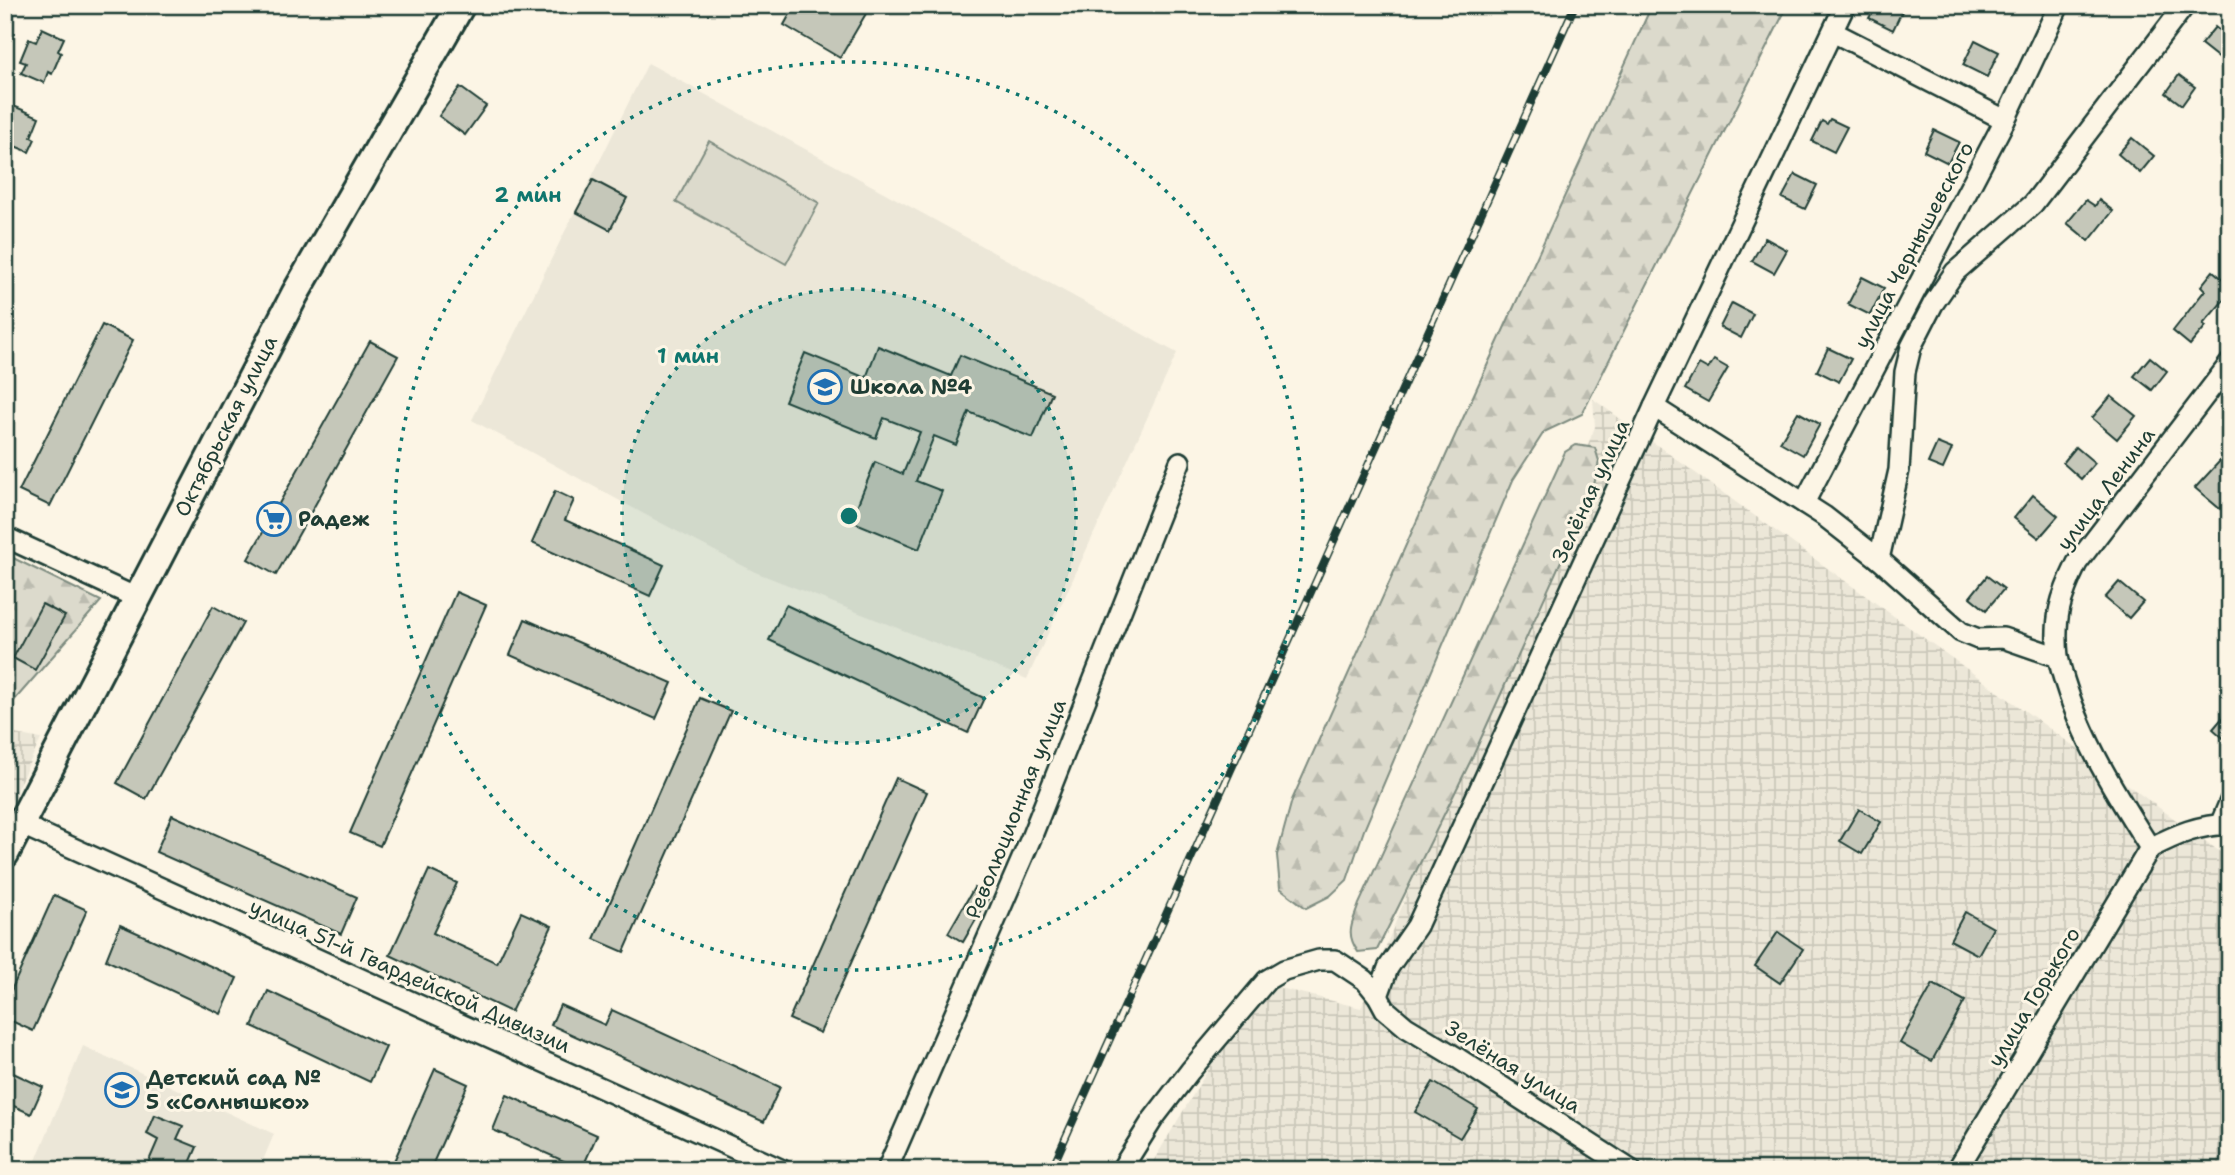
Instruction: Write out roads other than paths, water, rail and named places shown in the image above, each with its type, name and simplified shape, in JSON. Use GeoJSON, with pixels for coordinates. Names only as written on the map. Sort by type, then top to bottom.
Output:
{"type":"FeatureCollection","features":[{"type":"Feature","properties":{"kind":"main road","name":"Октябрьская улица"},"geometry":{"type":"LineString","coordinates":[[5,854],[295,294],[461,5]]}},
{"type":"Feature","properties":{"kind":"street","name":"Зелёная улица"},"geometry":{"type":"LineString","coordinates":[[1378,996],[1388,968],[1417,926],[1654,407],[1845,5]]}},
{"type":"Feature","properties":{"kind":"street","name":"улица Чернышевского"},"geometry":{"type":"LineString","coordinates":[[1804,503],[2005,120],[2059,5]]}},
{"type":"Feature","properties":{"kind":"street"},"geometry":{"type":"LineString","coordinates":[[1879,559],[1899,470],[1905,372],[1911,347],[1933,304],[1955,272],[2033,204],[2185,5]]}},
{"type":"Feature","properties":{"kind":"street"},"geometry":{"type":"LineString","coordinates":[[1833,32],[2005,120]]}},
{"type":"Feature","properties":{"kind":"street","name":"улица Ленина"},"geometry":{"type":"LineString","coordinates":[[2150,848],[2116,794],[2082,731],[2057,657],[2057,614],[2063,591],[2077,563],[2230,363]]}},
{"type":"Feature","properties":{"kind":"street"},"geometry":{"type":"LineString","coordinates":[[1654,407],[1825,516],[1879,559],[1961,632],[1978,639],[2003,638],[2057,657]]}},
{"type":"Feature","properties":{"kind":"street","name":"Революционная улица"},"geometry":{"type":"LineString","coordinates":[[887,1170],[1031,838],[1180,462]]}},
{"type":"Feature","properties":{"kind":"street"},"geometry":{"type":"LineString","coordinates":[[5,537],[137,597]]}},
{"type":"Feature","properties":{"kind":"street"},"geometry":{"type":"LineString","coordinates":[[2150,848],[2179,833],[2207,825],[2225,824],[2230,801]]}},
{"type":"Feature","properties":{"kind":"street","name":"улица 51-й Гвардейской Дивизии"},"geometry":{"type":"LineString","coordinates":[[20,824],[782,1170]]}},
{"type":"Feature","properties":{"kind":"street","name":"улица Горького"},"geometry":{"type":"LineString","coordinates":[[1957,1170],[2150,848]]}},
{"type":"Feature","properties":{"kind":"street","name":"Зелёная улица"},"geometry":{"type":"LineString","coordinates":[[1121,1170],[1153,1119],[1190,1071],[1268,980],[1284,970],[1318,960],[1335,960],[1365,980],[1385,1009],[1406,1027],[1631,1170]]}},
{"type":"Feature","properties":{"kind":"railway"},"geometry":{"type":"LineString","coordinates":[[1051,1170],[1575,5]]}},
{"type":"Feature","properties":{"kind":"place","name":"Школа №4"},"geometry":{"type":"Point","coordinates":[825,387]}},
{"type":"Feature","properties":{"kind":"place","name":"Радеж"},"geometry":{"type":"Point","coordinates":[274,519]}},
{"type":"Feature","properties":{"kind":"place","name":"Детский сад № 5 «Солнышко»"},"geometry":{"type":"Point","coordinates":[122,1090]}}]}
